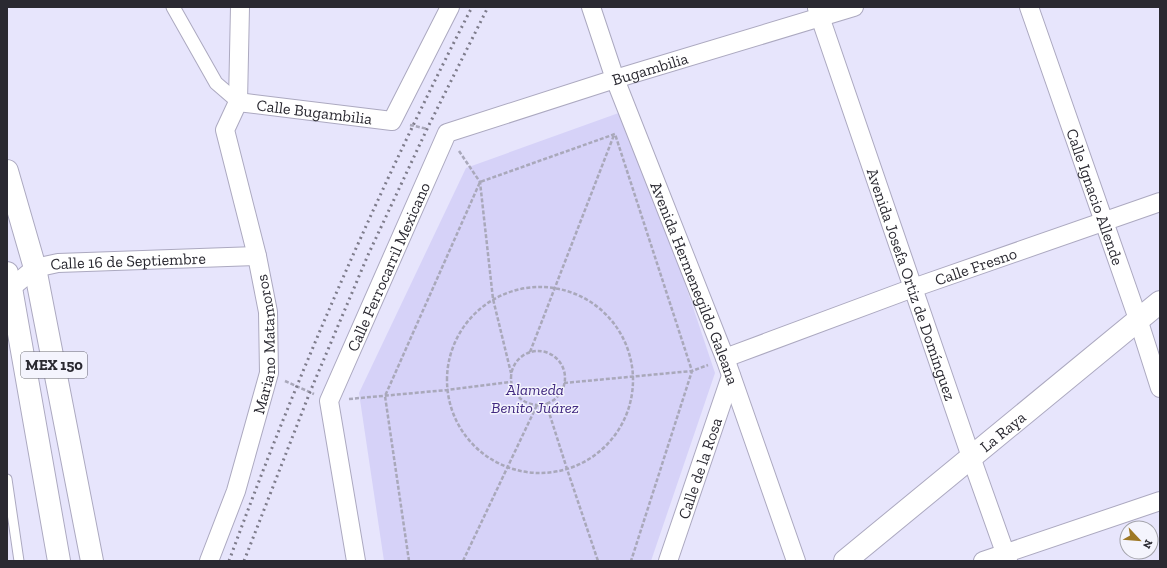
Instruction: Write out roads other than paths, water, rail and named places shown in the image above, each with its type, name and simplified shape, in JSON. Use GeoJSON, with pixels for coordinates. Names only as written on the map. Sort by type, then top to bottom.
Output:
{"type":"FeatureCollection","features":[{"type":"Feature","properties":{"kind":"main road","name":"MEX 150"},"geometry":{"type":"LineString","coordinates":[[7,171],[35,268],[92,561]]}},
{"type":"Feature","properties":{"kind":"main road","name":"MEX 150"},"geometry":{"type":"LineString","coordinates":[[8,284],[59,561]]}},
{"type":"Feature","properties":{"kind":"main road","name":"La Raya"},"geometry":{"type":"LineString","coordinates":[[845,561],[1160,302]]}},
{"type":"Feature","properties":{"kind":"street"},"geometry":{"type":"LineString","coordinates":[[173,7],[216,83],[238,102]]}},
{"type":"Feature","properties":{"kind":"street"},"geometry":{"type":"LineString","coordinates":[[238,102],[240,7]]}},
{"type":"Feature","properties":{"kind":"street","name":"Calle Bugambilia"},"geometry":{"type":"LineString","coordinates":[[238,102],[392,121],[450,7]]}},
{"type":"Feature","properties":{"kind":"street","name":"Avenida Hermenegildo Galeana"},"geometry":{"type":"LineString","coordinates":[[591,7],[615,79],[725,358],[796,561]]}},
{"type":"Feature","properties":{"kind":"street","name":"Bugambilia"},"geometry":{"type":"LineString","coordinates":[[447,133],[819,12],[854,7]]}},
{"type":"Feature","properties":{"kind":"street","name":"Calle Ignacio Allende"},"geometry":{"type":"LineString","coordinates":[[1029,7],[1138,319],[1160,388]]}},
{"type":"Feature","properties":{"kind":"street","name":"Avenida Josefa Ortiz de Domínguez"},"geometry":{"type":"LineString","coordinates":[[819,12],[1006,557]]}},
{"type":"Feature","properties":{"kind":"street","name":"Mariano Matamoros"},"geometry":{"type":"LineString","coordinates":[[209,561],[236,491],[268,373],[268,312],[257,256],[225,130],[238,102]]}},
{"type":"Feature","properties":{"kind":"street","name":"Calle Ferrocarril Mexicano"},"geometry":{"type":"LineString","coordinates":[[356,561],[329,401],[447,133]]}},
{"type":"Feature","properties":{"kind":"street","name":"Calle Fresno"},"geometry":{"type":"LineString","coordinates":[[725,358],[913,288],[1160,202]]}},
{"type":"Feature","properties":{"kind":"street","name":"Calle 16 de Septiembre"},"geometry":{"type":"LineString","coordinates":[[8,284],[35,268],[58,262],[257,256]]}},
{"type":"Feature","properties":{"kind":"street","name":"Calle de la Rosa"},"geometry":{"type":"LineString","coordinates":[[668,561],[731,376]]}},
{"type":"Feature","properties":{"kind":"street"},"geometry":{"type":"LineString","coordinates":[[983,561],[1006,557],[1160,501]]}},
{"type":"Feature","properties":{"kind":"lane"},"geometry":{"type":"LineString","coordinates":[[7,478],[19,561]]}},
{"type":"Feature","properties":{"kind":"railway"},"geometry":{"type":"LineString","coordinates":[[229,561],[283,420],[342,280],[405,142],[472,7]]}},
{"type":"Feature","properties":{"kind":"railway"},"geometry":{"type":"LineString","coordinates":[[244,561],[310,392],[368,255],[427,129],[488,7]]}},
{"type":"Feature","properties":{"kind":"park label","name":"Alameda Benito Juárez"},"geometry":{"type":"Point","coordinates":[535,398]}}]}
